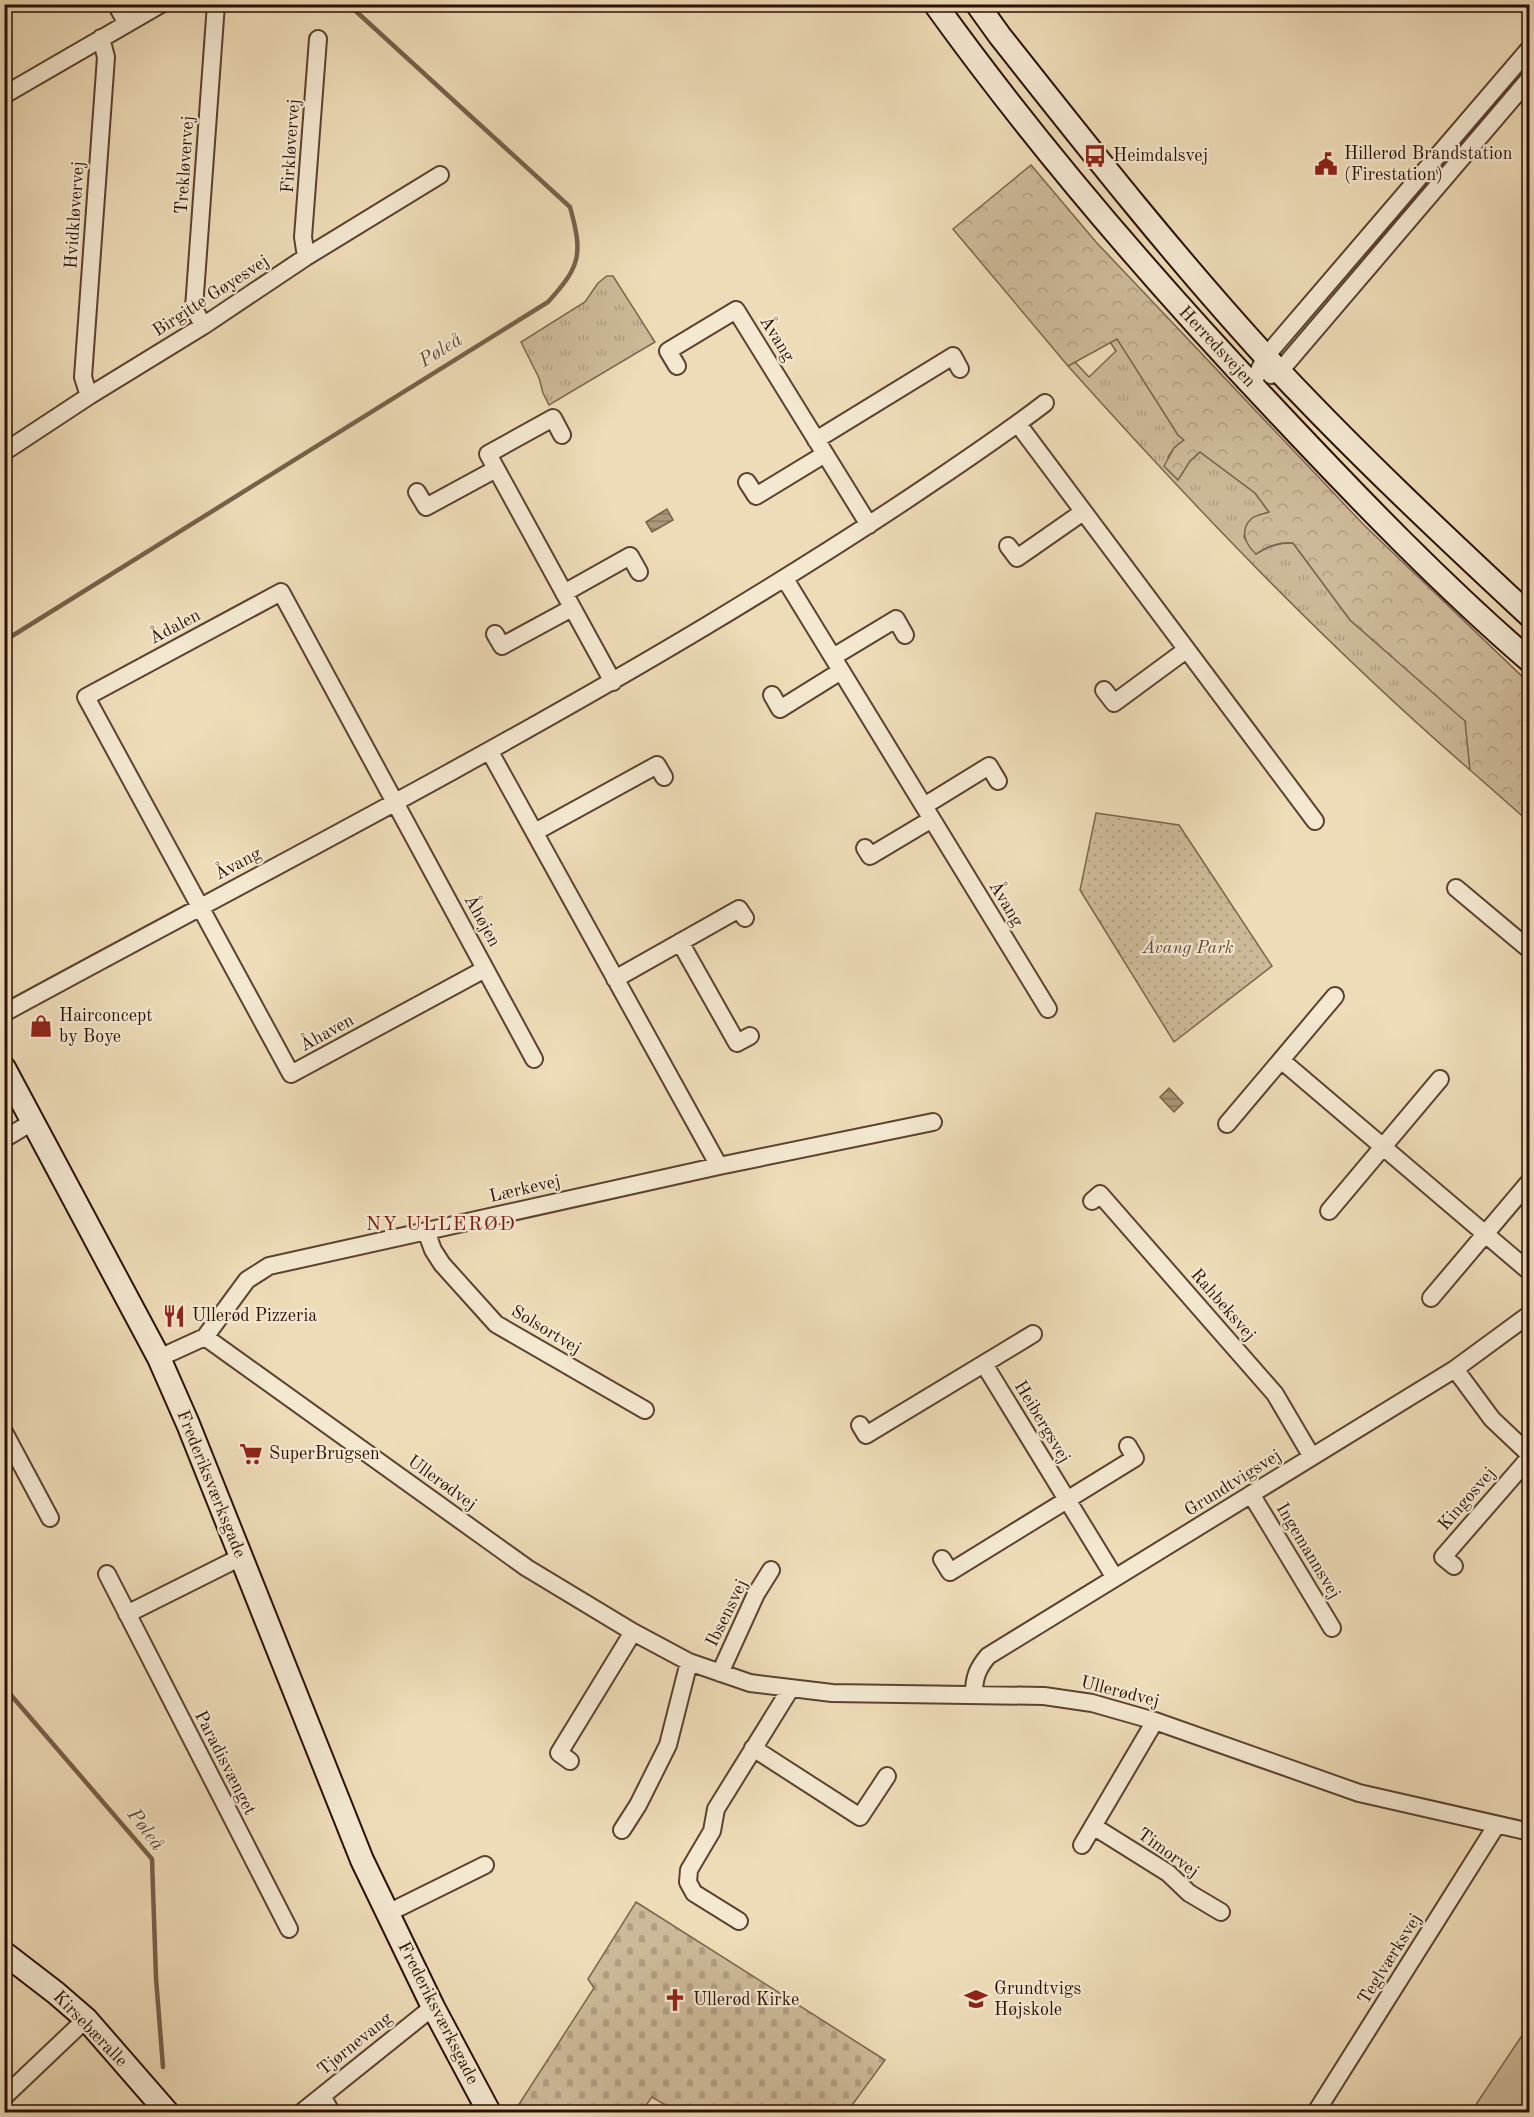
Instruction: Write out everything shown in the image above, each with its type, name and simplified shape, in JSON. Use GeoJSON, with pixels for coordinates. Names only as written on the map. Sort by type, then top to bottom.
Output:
{"type":"FeatureCollection","features":[{"type":"Feature","properties":{"kind":"street"},"geometry":{"type":"LineString","coordinates":[[116,4],[127,24]]}},
{"type":"Feature","properties":{"kind":"street"},"geometry":{"type":"LineString","coordinates":[[4,95],[161,4]]}},
{"type":"Feature","properties":{"kind":"street","name":"Trekløvervej"},"geometry":{"type":"LineString","coordinates":[[203,326],[194,308],[216,4]]}},
{"type":"Feature","properties":{"kind":"street","name":"Herredsvejen"},"geometry":{"type":"LineString","coordinates":[[935,4],[1040,142],[1162,288],[1369,510],[1530,661]]}},
{"type":"Feature","properties":{"kind":"street","name":"Herredsvejen"},"geometry":{"type":"LineString","coordinates":[[977,4],[1007,45],[1155,230],[1273,364],[1429,522],[1530,616]]}},
{"type":"Feature","properties":{"kind":"street","name":"Hvidkløvervej"},"geometry":{"type":"LineString","coordinates":[[88,396],[83,377],[106,57],[101,38]]}},
{"type":"Feature","properties":{"kind":"street","name":"Firkløvervej"},"geometry":{"type":"LineString","coordinates":[[306,257],[303,237],[318,39]]}},
{"type":"Feature","properties":{"kind":"street"},"geometry":{"type":"LineString","coordinates":[[1273,364],[1530,48]]}},
{"type":"Feature","properties":{"kind":"street"},"geometry":{"type":"LineString","coordinates":[[1252,385],[1530,78]]}},
{"type":"Feature","properties":{"kind":"street","name":"Birgitte Gøyesvej"},"geometry":{"type":"LineString","coordinates":[[4,452],[88,396],[203,326],[306,257],[440,175]]}},
{"type":"Feature","properties":{"kind":"street","name":"Åvang"},"geometry":{"type":"LineString","coordinates":[[677,366],[668,351],[736,310],[869,525]]}},
{"type":"Feature","properties":{"kind":"street"},"geometry":{"type":"LineString","coordinates":[[747,482],[756,496],[820,447],[953,356],[960,369]]}},
{"type":"Feature","properties":{"kind":"street","name":"Åvang"},"geometry":{"type":"LineString","coordinates":[[4,1013],[490,752],[613,682],[785,579],[869,525],[1018,424],[1045,403]]}},
{"type":"Feature","properties":{"kind":"street"},"geometry":{"type":"LineString","coordinates":[[562,435],[553,418],[488,454],[613,682]]}},
{"type":"Feature","properties":{"kind":"street"},"geometry":{"type":"LineString","coordinates":[[1018,424],[1315,821]]}},
{"type":"Feature","properties":{"kind":"street"},"geometry":{"type":"LineString","coordinates":[[417,492],[426,507],[495,469]]}},
{"type":"Feature","properties":{"kind":"street"},"geometry":{"type":"LineString","coordinates":[[1008,546],[1017,558],[1083,512]]}},
{"type":"Feature","properties":{"kind":"street"},"geometry":{"type":"LineString","coordinates":[[495,634],[502,646],[630,556],[639,572]]}},
{"type":"Feature","properties":{"kind":"street","name":"Åvang"},"geometry":{"type":"LineString","coordinates":[[785,579],[1048,1009]]}},
{"type":"Feature","properties":{"kind":"street","name":"Ådalen"},"geometry":{"type":"LineString","coordinates":[[200,907],[86,697],[281,592],[395,802]]}},
{"type":"Feature","properties":{"kind":"street"},"geometry":{"type":"LineString","coordinates":[[772,695],[780,709],[896,619],[905,635]]}},
{"type":"Feature","properties":{"kind":"street"},"geometry":{"type":"LineString","coordinates":[[1104,690],[1114,704],[1186,650]]}},
{"type":"Feature","properties":{"kind":"street"},"geometry":{"type":"LineString","coordinates":[[490,752],[719,1166]]}},
{"type":"Feature","properties":{"kind":"street"},"geometry":{"type":"LineString","coordinates":[[535,832],[657,765],[664,777]]}},
{"type":"Feature","properties":{"kind":"street"},"geometry":{"type":"LineString","coordinates":[[865,848],[870,856],[989,766],[998,781]]}},
{"type":"Feature","properties":{"kind":"street","name":"Åhøjen"},"geometry":{"type":"LineString","coordinates":[[395,802],[534,1059]]}},
{"type":"Feature","properties":{"kind":"street"},"geometry":{"type":"LineString","coordinates":[[1456,888],[1530,950]]}},
{"type":"Feature","properties":{"kind":"street","name":"Åhaven"},"geometry":{"type":"LineString","coordinates":[[200,907],[291,1074],[486,969]]}},
{"type":"Feature","properties":{"kind":"street"},"geometry":{"type":"LineString","coordinates":[[615,979],[739,909],[744,918]]}},
{"type":"Feature","properties":{"kind":"street"},"geometry":{"type":"LineString","coordinates":[[680,942],[737,1043],[750,1036]]}},
{"type":"Feature","properties":{"kind":"street"},"geometry":{"type":"LineString","coordinates":[[1227,1124],[1335,996]]}},
{"type":"Feature","properties":{"kind":"street"},"geometry":{"type":"LineString","coordinates":[[1281,1060],[1530,1272]]}},
{"type":"Feature","properties":{"kind":"street","name":"Frederiksværksgade"},"geometry":{"type":"LineString","coordinates":[[4,1068],[159,1358],[362,1860],[433,2007],[489,2112]]}},
{"type":"Feature","properties":{"kind":"street"},"geometry":{"type":"LineString","coordinates":[[1329,1211],[1440,1079]]}},
{"type":"Feature","properties":{"kind":"street"},"geometry":{"type":"LineString","coordinates":[[4,1139],[34,1121]]}},
{"type":"Feature","properties":{"kind":"street","name":"Lærkevej"},"geometry":{"type":"LineString","coordinates":[[159,1358],[205,1337],[246,1280],[269,1266],[719,1166],[933,1122]]}},
{"type":"Feature","properties":{"kind":"street"},"geometry":{"type":"LineString","coordinates":[[1431,1298],[1530,1181]]}},
{"type":"Feature","properties":{"kind":"street","name":"Rahbeksvej"},"geometry":{"type":"LineString","coordinates":[[1092,1201],[1100,1194],[1275,1394],[1312,1457]]}},
{"type":"Feature","properties":{"kind":"street","name":"Solsortvej"},"geometry":{"type":"LineString","coordinates":[[426,1231],[433,1250],[442,1264],[496,1324],[645,1410]]}},
{"type":"Feature","properties":{"kind":"street","name":"Grundtvigsvej"},"geometry":{"type":"LineString","coordinates":[[974,1693],[974,1679],[988,1656],[1455,1369],[1530,1314]]}},
{"type":"Feature","properties":{"kind":"street"},"geometry":{"type":"LineString","coordinates":[[860,1425],[867,1435],[1033,1334]]}},
{"type":"Feature","properties":{"kind":"street","name":"Ullerødvej"},"geometry":{"type":"LineString","coordinates":[[205,1337],[528,1568],[633,1632],[689,1662],[750,1683],[832,1693],[1044,1695],[1092,1702],[1155,1720],[1359,1793],[1530,1832]]}},
{"type":"Feature","properties":{"kind":"street","name":"Heibergsvej"},"geometry":{"type":"LineString","coordinates":[[984,1364],[1115,1578]]}},
{"type":"Feature","properties":{"kind":"street","name":"Kingosvej"},"geometry":{"type":"LineString","coordinates":[[1454,1566],[1443,1557],[1530,1456],[1492,1419],[1455,1369]]}},
{"type":"Feature","properties":{"kind":"street"},"geometry":{"type":"LineString","coordinates":[[4,1432],[50,1518]]}},
{"type":"Feature","properties":{"kind":"street"},"geometry":{"type":"LineString","coordinates":[[942,1560],[950,1572],[1135,1458],[1128,1446]]}},
{"type":"Feature","properties":{"kind":"street","name":"Ingemannsvej"},"geometry":{"type":"LineString","coordinates":[[1251,1494],[1332,1628]]}},
{"type":"Feature","properties":{"kind":"street"},"geometry":{"type":"LineString","coordinates":[[127,1614],[241,1557]]}},
{"type":"Feature","properties":{"kind":"street","name":"Ibsensvej"},"geometry":{"type":"LineString","coordinates":[[720,1673],[756,1593],[771,1570]]}},
{"type":"Feature","properties":{"kind":"street","name":"Paradisvænget"},"geometry":{"type":"LineString","coordinates":[[106,1574],[289,1929]]}},
{"type":"Feature","properties":{"kind":"street"},"geometry":{"type":"LineString","coordinates":[[570,1761],[559,1754],[633,1632]]}},
{"type":"Feature","properties":{"kind":"street"},"geometry":{"type":"LineString","coordinates":[[622,1830],[638,1805],[668,1745],[689,1662]]}},
{"type":"Feature","properties":{"kind":"street"},"geometry":{"type":"LineString","coordinates":[[739,1921],[694,1893],[688,1882],[689,1870],[712,1831],[716,1809],[790,1688]]}},
{"type":"Feature","properties":{"kind":"street"},"geometry":{"type":"LineString","coordinates":[[1082,1845],[1155,1720]]}},
{"type":"Feature","properties":{"kind":"street"},"geometry":{"type":"LineString","coordinates":[[753,1748],[860,1817],[887,1776]]}},
{"type":"Feature","properties":{"kind":"street","name":"Timorvej"},"geometry":{"type":"LineString","coordinates":[[1093,1826],[1168,1873],[1190,1893],[1221,1912]]}},
{"type":"Feature","properties":{"kind":"street","name":"Teglværksvej"},"geometry":{"type":"LineString","coordinates":[[1316,2112],[1496,1826]]}},
{"type":"Feature","properties":{"kind":"street"},"geometry":{"type":"LineString","coordinates":[[388,1914],[485,1865]]}},
{"type":"Feature","properties":{"kind":"street","name":"Kirsebæralle"},"geometry":{"type":"LineString","coordinates":[[4,1953],[86,2019],[167,2112]]}},
{"type":"Feature","properties":{"kind":"street","name":"Tjørnevang"},"geometry":{"type":"LineString","coordinates":[[302,2112],[433,2007]]}},
{"type":"Feature","properties":{"kind":"street"},"geometry":{"type":"LineString","coordinates":[[4,2097],[86,2019]]}},
{"type":"Feature","properties":{"kind":"street"},"geometry":{"type":"LineString","coordinates":[[322,2096],[331,2112]]}},
{"type":"Feature","properties":{"kind":"green space"},"geometry":{"type":"Polygon","coordinates":[[[1031,165],[1096,242],[1364,525],[1529,683],[1529,822],[1470,770],[1465,721],[1350,620],[1293,543],[1273,545],[1256,554],[1252,550],[1245,538],[1245,528],[1253,518],[1269,512],[1255,493],[1200,452],[1190,461],[1178,480],[1164,466],[1174,448],[1184,440],[1178,435],[1117,339],[1068,366],[953,229],[1031,165]]]}},
{"type":"Feature","properties":{"kind":"green space"},"geometry":{"type":"Polygon","coordinates":[[[607,276],[613,276],[655,342],[549,405],[539,378],[521,342],[585,302],[598,283],[607,276]]]}},
{"type":"Feature","properties":{"kind":"green space"},"geometry":{"type":"Polygon","coordinates":[[[1117,338],[1178,435],[1184,440],[1168,457],[1178,479],[1190,461],[1200,452],[1255,493],[1269,512],[1252,520],[1245,531],[1244,537],[1256,554],[1274,546],[1293,543],[1350,620],[1466,721],[1470,770],[1313,625],[1213,523],[1068,366],[1075,362],[1089,377],[1116,351],[1110,342],[1117,338]]]}},
{"type":"Feature","properties":{"kind":"green space","name":"Åvang Park"},"geometry":{"type":"Polygon","coordinates":[[[1096,813],[1179,825],[1272,966],[1174,1042],[1080,890],[1096,813]]]}},
{"type":"Feature","properties":{"kind":"green space"},"geometry":{"type":"Polygon","coordinates":[[[636,1902],[885,2060],[847,2112],[677,2112],[652,2097],[641,2112],[514,2112],[594,1988],[588,1979],[636,1902]]]}},
{"type":"Feature","properties":{"kind":"green space"},"geometry":{"type":"Polygon","coordinates":[[[1529,2025],[1529,2112],[1471,2112],[1529,2025]]]}},
{"type":"Feature","properties":{"kind":"shaded area"},"geometry":{"type":"Polygon","coordinates":[[[667,509],[673,520],[652,532],[646,522],[667,509]]]}},
{"type":"Feature","properties":{"kind":"shaded area"},"geometry":{"type":"Polygon","coordinates":[[[1169,1088],[1183,1103],[1174,1112],[1160,1097],[1169,1088]]]}},
{"type":"Feature","properties":{"kind":"waterway","name":"Pøleå"},"geometry":{"type":"LineString","coordinates":[[4,641],[548,302],[573,269],[577,237],[570,207],[348,4]]}},
{"type":"Feature","properties":{"kind":"waterway","name":"Pøleå"},"geometry":{"type":"LineString","coordinates":[[4,1687],[152,1859],[156,1978],[163,2067]]}},
{"type":"Feature","properties":{"kind":"place","name":"Heimdalsvej"},"geometry":{"type":"Point","coordinates":[1095,156]}},
{"type":"Feature","properties":{"kind":"place","name":"Hillerød Brandstation (Firestation)"},"geometry":{"type":"Point","coordinates":[1326,164]}},
{"type":"Feature","properties":{"kind":"place","name":"Hairconcept by Boye"},"geometry":{"type":"Point","coordinates":[41,1026]}},
{"type":"Feature","properties":{"kind":"place","name":"Ullerød Pizzeria"},"geometry":{"type":"Point","coordinates":[174,1316]}},
{"type":"Feature","properties":{"kind":"place","name":"SuperBrugsen"},"geometry":{"type":"Point","coordinates":[251,1454]}},
{"type":"Feature","properties":{"kind":"place","name":"Grundtvigs Højskole"},"geometry":{"type":"Point","coordinates":[976,1999]}},
{"type":"Feature","properties":{"kind":"place","name":"Ullerød Kirke"},"geometry":{"type":"Point","coordinates":[675,2000]}},
{"type":"Feature","properties":{"kind":"district","name":"NY ULLERØD"},"geometry":{"type":"Point","coordinates":[441,1225]}}]}
